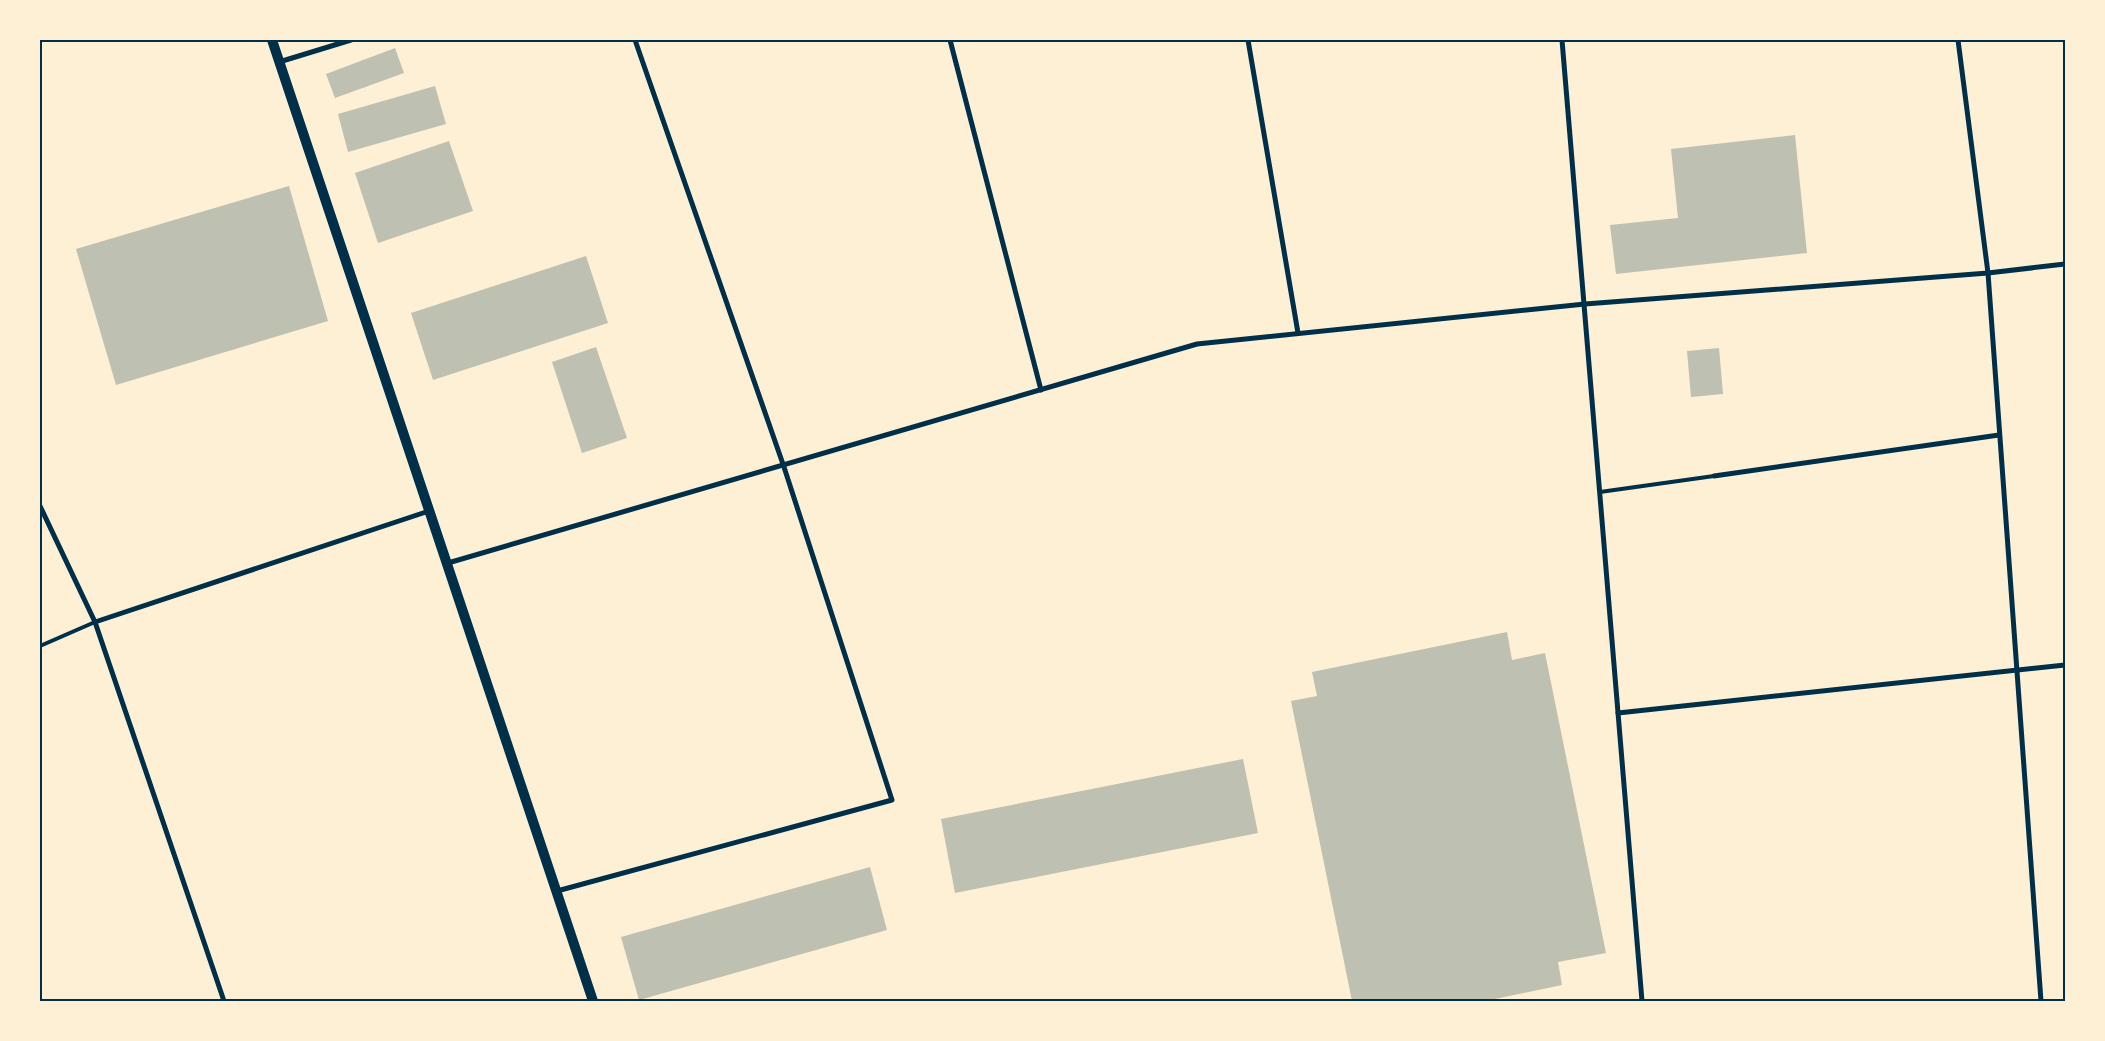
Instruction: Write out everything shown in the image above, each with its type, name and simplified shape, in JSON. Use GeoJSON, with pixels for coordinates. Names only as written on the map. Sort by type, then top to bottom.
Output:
{"type":"FeatureCollection","features":[{"type":"Feature","properties":{"kind":"main road"},"geometry":{"type":"LineString","coordinates":[[272,40],[594,1001]]}},
{"type":"Feature","properties":{"kind":"street"},"geometry":{"type":"LineString","coordinates":[[279,62],[351,40]]}},
{"type":"Feature","properties":{"kind":"street"},"geometry":{"type":"LineString","coordinates":[[557,890],[892,800],[784,467],[635,40]]}},
{"type":"Feature","properties":{"kind":"street"},"geometry":{"type":"LineString","coordinates":[[950,40],[1041,390]]}},
{"type":"Feature","properties":{"kind":"street"},"geometry":{"type":"LineString","coordinates":[[1248,40],[1298,334]]}},
{"type":"Feature","properties":{"kind":"street"},"geometry":{"type":"LineString","coordinates":[[1562,40],[1642,1001]]}},
{"type":"Feature","properties":{"kind":"street"},"geometry":{"type":"LineString","coordinates":[[1958,40],[1988,273],[2041,1001]]}},
{"type":"Feature","properties":{"kind":"street"},"geometry":{"type":"LineString","coordinates":[[448,564],[784,467],[1197,344],[1585,304],[1988,273],[2065,264]]}},
{"type":"Feature","properties":{"kind":"street"},"geometry":{"type":"LineString","coordinates":[[1714,476],[1999,436]]}},
{"type":"Feature","properties":{"kind":"street"},"geometry":{"type":"LineString","coordinates":[[40,506],[95,622],[224,1001]]}},
{"type":"Feature","properties":{"kind":"street"},"geometry":{"type":"LineString","coordinates":[[95,622],[430,511]]}},
{"type":"Feature","properties":{"kind":"street"},"geometry":{"type":"LineString","coordinates":[[1618,713],[2065,665]]}},
{"type":"Feature","properties":{"kind":"lane"},"geometry":{"type":"LineString","coordinates":[[1600,492],[1714,476]]}},
{"type":"Feature","properties":{"kind":"lane"},"geometry":{"type":"LineString","coordinates":[[40,646],[95,622]]}},
{"type":"Feature","properties":{"kind":"building"},"geometry":{"type":"Polygon","coordinates":[[[395,48],[404,73],[335,98],[326,74],[395,48]]]}},
{"type":"Feature","properties":{"kind":"building"},"geometry":{"type":"Polygon","coordinates":[[[435,86],[446,124],[348,152],[338,114],[435,86]]]}},
{"type":"Feature","properties":{"kind":"building"},"geometry":{"type":"Polygon","coordinates":[[[1795,135],[1807,253],[1616,274],[1610,225],[1678,218],[1671,149],[1795,135]]]}},
{"type":"Feature","properties":{"kind":"building"},"geometry":{"type":"Polygon","coordinates":[[[449,141],[473,211],[378,243],[355,173],[449,141]]]}},
{"type":"Feature","properties":{"kind":"building"},"geometry":{"type":"Polygon","coordinates":[[[289,186],[328,321],[116,385],[76,249],[289,186]]]}},
{"type":"Feature","properties":{"kind":"building"},"geometry":{"type":"Polygon","coordinates":[[[586,256],[608,323],[433,380],[411,313],[586,256]]]}},
{"type":"Feature","properties":{"kind":"building"},"geometry":{"type":"Polygon","coordinates":[[[596,347],[627,438],[582,453],[552,362],[596,347]]]}},
{"type":"Feature","properties":{"kind":"building"},"geometry":{"type":"Polygon","coordinates":[[[1719,348],[1723,394],[1691,397],[1687,351],[1719,348]]]}},
{"type":"Feature","properties":{"kind":"building"},"geometry":{"type":"Polygon","coordinates":[[[1507,632],[1512,660],[1545,653],[1606,953],[1558,962],[1562,985],[1485,1001],[1352,1001],[1291,701],[1317,696],[1312,672],[1507,632]]]}},
{"type":"Feature","properties":{"kind":"building"},"geometry":{"type":"Polygon","coordinates":[[[1243,759],[1258,833],[955,893],[941,819],[1243,759]]]}},
{"type":"Feature","properties":{"kind":"building"},"geometry":{"type":"Polygon","coordinates":[[[870,867],[887,930],[639,1000],[621,937],[870,867]]]}}]}
